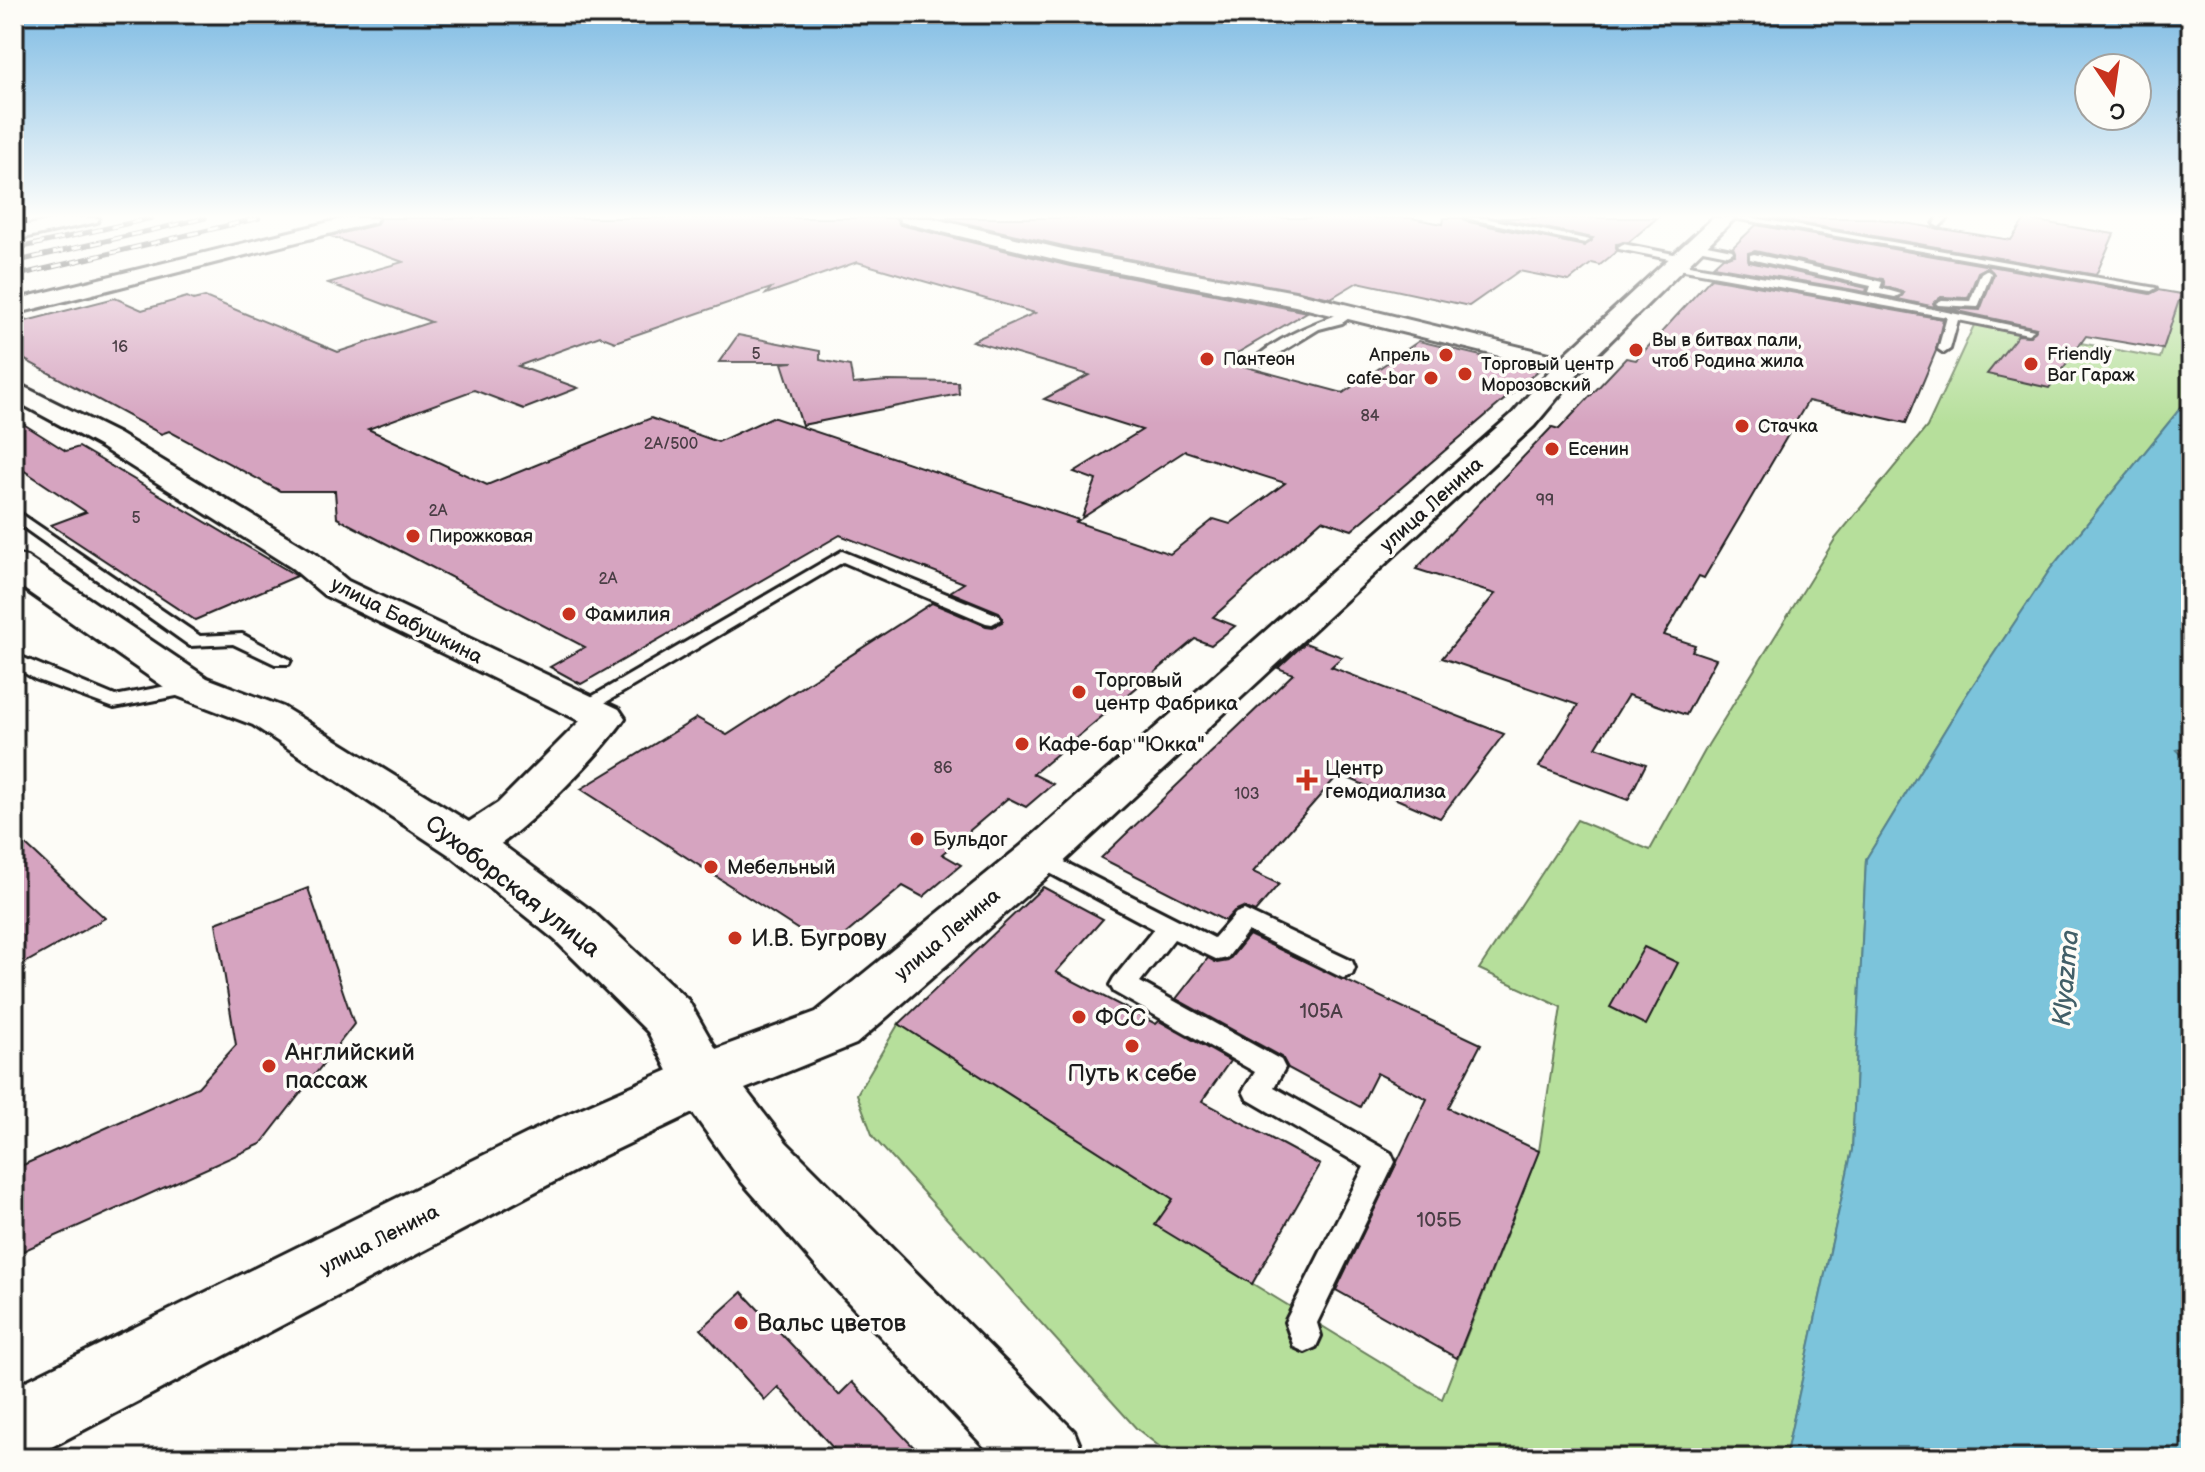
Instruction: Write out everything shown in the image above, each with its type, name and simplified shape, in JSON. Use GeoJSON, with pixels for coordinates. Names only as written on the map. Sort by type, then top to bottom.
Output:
{"type":"FeatureCollection","features":[{"type":"Feature","properties":{"kind":"main road","name":"улица Ленина"},"geometry":{"type":"LineString","coordinates":[[14,1427],[581,1137],[703,1080],[836,1028],[1039,857],[1523,420],[1569,366],[1654,287]]}},
{"type":"Feature","properties":{"kind":"main road","name":"Сухоборская улица"},"geometry":{"type":"LineString","coordinates":[[14,565],[192,687],[268,716],[468,844],[574,926],[668,1016],[703,1080],[764,1162],[859,1265],[1047,1458]]}},
{"type":"Feature","properties":{"kind":"street"},"geometry":{"type":"LineString","coordinates":[[14,307],[95,287]]}},
{"type":"Feature","properties":{"kind":"street"},"geometry":{"type":"LineString","coordinates":[[1229,287],[1295,299],[1569,366]]}},
{"type":"Feature","properties":{"kind":"street","name":"улица Бабушкина"},"geometry":{"type":"LineString","coordinates":[[14,390],[109,440],[304,561],[336,588],[584,707]]}},
{"type":"Feature","properties":{"kind":"street"},"geometry":{"type":"LineString","coordinates":[[468,844],[513,813],[605,718],[584,707]]}},
{"type":"Feature","properties":{"kind":"lane"},"geometry":{"type":"LineString","coordinates":[[1814,287],[2028,330]]}},
{"type":"Feature","properties":{"kind":"lane"},"geometry":{"type":"LineString","coordinates":[[1876,287],[1873,290],[1955,305],[1974,305],[1981,287]]}},
{"type":"Feature","properties":{"kind":"lane"},"geometry":{"type":"LineString","coordinates":[[2143,287],[2151,288]]}},
{"type":"Feature","properties":{"kind":"lane"},"geometry":{"type":"LineString","coordinates":[[1258,361],[1315,326],[1338,321],[1350,313]]}},
{"type":"Feature","properties":{"kind":"lane"},"geometry":{"type":"LineString","coordinates":[[1944,349],[1953,316]]}},
{"type":"Feature","properties":{"kind":"lane"},"geometry":{"type":"LineString","coordinates":[[14,514],[196,642],[236,638],[282,660]]}},
{"type":"Feature","properties":{"kind":"lane"},"geometry":{"type":"LineString","coordinates":[[584,707],[842,556],[992,619]]}},
{"type":"Feature","properties":{"kind":"lane"},"geometry":{"type":"LineString","coordinates":[[14,660],[42,675],[114,702],[192,687]]}},
{"type":"Feature","properties":{"kind":"lane"},"geometry":{"type":"LineString","coordinates":[[1039,857],[1218,951],[1244,919],[1343,968]]}},
{"type":"Feature","properties":{"kind":"lane"},"geometry":{"type":"LineString","coordinates":[[1170,927],[1123,985],[1272,1068],[1257,1091],[1381,1162],[1301,1322],[1305,1336]]}},
{"type":"Feature","properties":{"kind":"green space"},"geometry":{"type":"Polygon","coordinates":[[[2181,287],[2191,287],[2191,395],[2051,568],[1965,697],[1866,859],[1852,1150],[1785,1458],[1174,1458],[1136,1428],[873,1137],[857,1094],[899,1023],[1173,1199],[1156,1225],[1442,1399],[1539,1151],[1561,1007],[1479,969],[1577,820],[1650,850],[1708,745],[1835,539],[1927,427],[1975,323],[2160,358],[2181,287]]]}},
{"type":"Feature","properties":{"kind":"water","name":"Klyazma"},"geometry":{"type":"Polygon","coordinates":[[[2191,395],[2191,746],[2177,750],[2191,764],[2191,1458],[1785,1458],[1852,1150],[1866,859],[1965,697],[2051,568],[2191,395]]]}},
{"type":"Feature","properties":{"kind":"building"},"geometry":{"type":"Polygon","coordinates":[[[338,287],[787,287],[766,294],[771,288],[615,342],[600,336],[518,366],[578,388],[524,409],[474,390],[368,429],[487,485],[651,418],[718,442],[772,417],[1079,520],[1076,522],[1170,554],[1214,519],[1230,524],[1285,483],[1185,451],[1082,518],[1096,480],[1074,472],[1142,430],[1044,399],[1089,375],[972,341],[1035,313],[943,287],[1177,287],[1307,312],[1224,361],[1343,393],[1419,341],[1539,370],[1352,530],[1322,520],[1213,617],[1235,626],[1211,645],[1195,639],[1033,774],[1053,784],[1026,807],[1008,798],[942,854],[961,865],[923,897],[903,886],[828,949],[581,789],[697,718],[727,735],[932,603],[986,626],[993,627],[1002,622],[999,612],[950,592],[964,583],[840,535],[581,684],[550,667],[585,647],[337,518],[335,491],[280,491],[169,431],[161,434],[14,354],[14,324],[115,298],[142,310],[187,297],[193,300],[205,297],[338,352],[431,322],[338,287]]]}},
{"type":"Feature","properties":{"kind":"building"},"geometry":{"type":"Polygon","coordinates":[[[1272,287],[1350,287],[1331,298],[1272,287]]]}},
{"type":"Feature","properties":{"kind":"building"},"geometry":{"type":"Polygon","coordinates":[[[1380,287],[1497,287],[1469,306],[1380,287]]]}},
{"type":"Feature","properties":{"kind":"building"},"geometry":{"type":"Polygon","coordinates":[[[1703,287],[1760,287],[1943,319],[1936,351],[1906,423],[1808,401],[1704,578],[1699,576],[1664,635],[1695,645],[1692,651],[1716,659],[1686,715],[1628,695],[1596,747],[1646,764],[1628,800],[1539,767],[1578,705],[1442,658],[1495,594],[1416,569],[1552,427],[1559,429],[1626,358],[1636,360],[1703,287]]]}},
{"type":"Feature","properties":{"kind":"building"},"geometry":{"type":"Polygon","coordinates":[[[1835,287],[1861,287],[1867,288],[1866,292],[1835,287]]]}},
{"type":"Feature","properties":{"kind":"building"},"geometry":{"type":"Polygon","coordinates":[[[1886,287],[1972,287],[1968,298],[1941,297],[1933,303],[1935,307],[1898,299],[1904,293],[1886,287]]]}},
{"type":"Feature","properties":{"kind":"building"},"geometry":{"type":"Polygon","coordinates":[[[1989,287],[2108,287],[2150,294],[2158,290],[2181,294],[2163,349],[2086,336],[2049,388],[1987,374],[2018,335],[2030,336],[2036,328],[1944,308],[1980,310],[1989,287]]]}},
{"type":"Feature","properties":{"kind":"building"},"geometry":{"type":"Polygon","coordinates":[[[738,335],[820,351],[820,360],[850,366],[853,384],[958,382],[959,394],[802,425],[782,363],[793,362],[719,362],[738,335]]]}},
{"type":"Feature","properties":{"kind":"building"},"geometry":{"type":"Polygon","coordinates":[[[14,418],[66,451],[79,447],[297,576],[195,620],[51,525],[86,512],[14,464],[14,418]]]}},
{"type":"Feature","properties":{"kind":"building"},"geometry":{"type":"Polygon","coordinates":[[[1305,643],[1342,657],[1331,667],[1504,734],[1440,818],[1339,774],[1253,872],[1279,884],[1255,912],[1243,907],[1225,921],[1101,858],[1293,674],[1278,668],[1305,643]]]}},
{"type":"Feature","properties":{"kind":"building"},"geometry":{"type":"Polygon","coordinates":[[[14,834],[105,918],[14,969],[14,834]]]}},
{"type":"Feature","properties":{"kind":"building"},"geometry":{"type":"Polygon","coordinates":[[[1043,887],[1103,919],[1056,972],[1156,1024],[1159,1021],[1230,1061],[1202,1101],[1320,1165],[1252,1284],[1155,1225],[1173,1199],[899,1024],[1043,887]]]}},
{"type":"Feature","properties":{"kind":"building","name":"Английский пассаж"},"geometry":{"type":"Polygon","coordinates":[[[308,888],[354,1024],[261,1144],[14,1255],[14,1169],[198,1087],[236,1045],[216,923],[308,888]]]}},
{"type":"Feature","properties":{"kind":"building"},"geometry":{"type":"Polygon","coordinates":[[[1249,935],[1481,1044],[1448,1108],[1539,1151],[1457,1358],[1336,1290],[1427,1099],[1377,1073],[1360,1107],[1288,1068],[1282,1057],[1176,999],[1208,958],[1217,963],[1228,961],[1249,935]]]}},
{"type":"Feature","properties":{"kind":"building"},"geometry":{"type":"Polygon","coordinates":[[[1644,947],[1678,963],[1646,1025],[1610,1007],[1644,947]]]}},
{"type":"Feature","properties":{"kind":"building"},"geometry":{"type":"Polygon","coordinates":[[[742,1292],[839,1395],[852,1382],[924,1458],[842,1458],[778,1387],[765,1400],[701,1329],[742,1292]]]}},
{"type":"Feature","properties":{"kind":"place","name":"Вы в битвах пали, чтоб Родина жила"},"geometry":{"type":"Point","coordinates":[1636,350]}},
{"type":"Feature","properties":{"kind":"place","name":"Апрель"},"geometry":{"type":"Point","coordinates":[1446,355]}},
{"type":"Feature","properties":{"kind":"place","name":"Пантеон"},"geometry":{"type":"Point","coordinates":[1207,359]}},
{"type":"Feature","properties":{"kind":"place","name":"Friendly Bar Гараж"},"geometry":{"type":"Point","coordinates":[2031,364]}},
{"type":"Feature","properties":{"kind":"place","name":"Торговый центр Морозовский"},"geometry":{"type":"Point","coordinates":[1465,374]}},
{"type":"Feature","properties":{"kind":"place","name":"cafe-bar"},"geometry":{"type":"Point","coordinates":[1431,378]}},
{"type":"Feature","properties":{"kind":"place","name":"Стачка"},"geometry":{"type":"Point","coordinates":[1742,426]}},
{"type":"Feature","properties":{"kind":"place","name":"Есенин"},"geometry":{"type":"Point","coordinates":[1552,449]}},
{"type":"Feature","properties":{"kind":"place","name":"Пирожковая"},"geometry":{"type":"Point","coordinates":[413,536]}},
{"type":"Feature","properties":{"kind":"place","name":"Фамилия"},"geometry":{"type":"Point","coordinates":[569,614]}},
{"type":"Feature","properties":{"kind":"place","name":"Торговый центр Фабрика"},"geometry":{"type":"Point","coordinates":[1079,692]}},
{"type":"Feature","properties":{"kind":"place","name":"Кафе-бар \"Юкка\""},"geometry":{"type":"Point","coordinates":[1022,744]}},
{"type":"Feature","properties":{"kind":"place","name":"Центр гемодиализа"},"geometry":{"type":"Point","coordinates":[1307,780]}},
{"type":"Feature","properties":{"kind":"place","name":"Бульдог"},"geometry":{"type":"Point","coordinates":[917,839]}},
{"type":"Feature","properties":{"kind":"place","name":"Мебельный"},"geometry":{"type":"Point","coordinates":[711,867]}},
{"type":"Feature","properties":{"kind":"place","name":"И.В. Бугрову"},"geometry":{"type":"Point","coordinates":[735,938]}},
{"type":"Feature","properties":{"kind":"place","name":"ФСС"},"geometry":{"type":"Point","coordinates":[1079,1017]}},
{"type":"Feature","properties":{"kind":"place","name":"Путь к себе"},"geometry":{"type":"Point","coordinates":[1132,1046]}},
{"type":"Feature","properties":{"kind":"place","name":"Английский пассаж"},"geometry":{"type":"Point","coordinates":[269,1066]}},
{"type":"Feature","properties":{"kind":"place","name":"Вальс цветов"},"geometry":{"type":"Point","coordinates":[741,1323]}}]}
